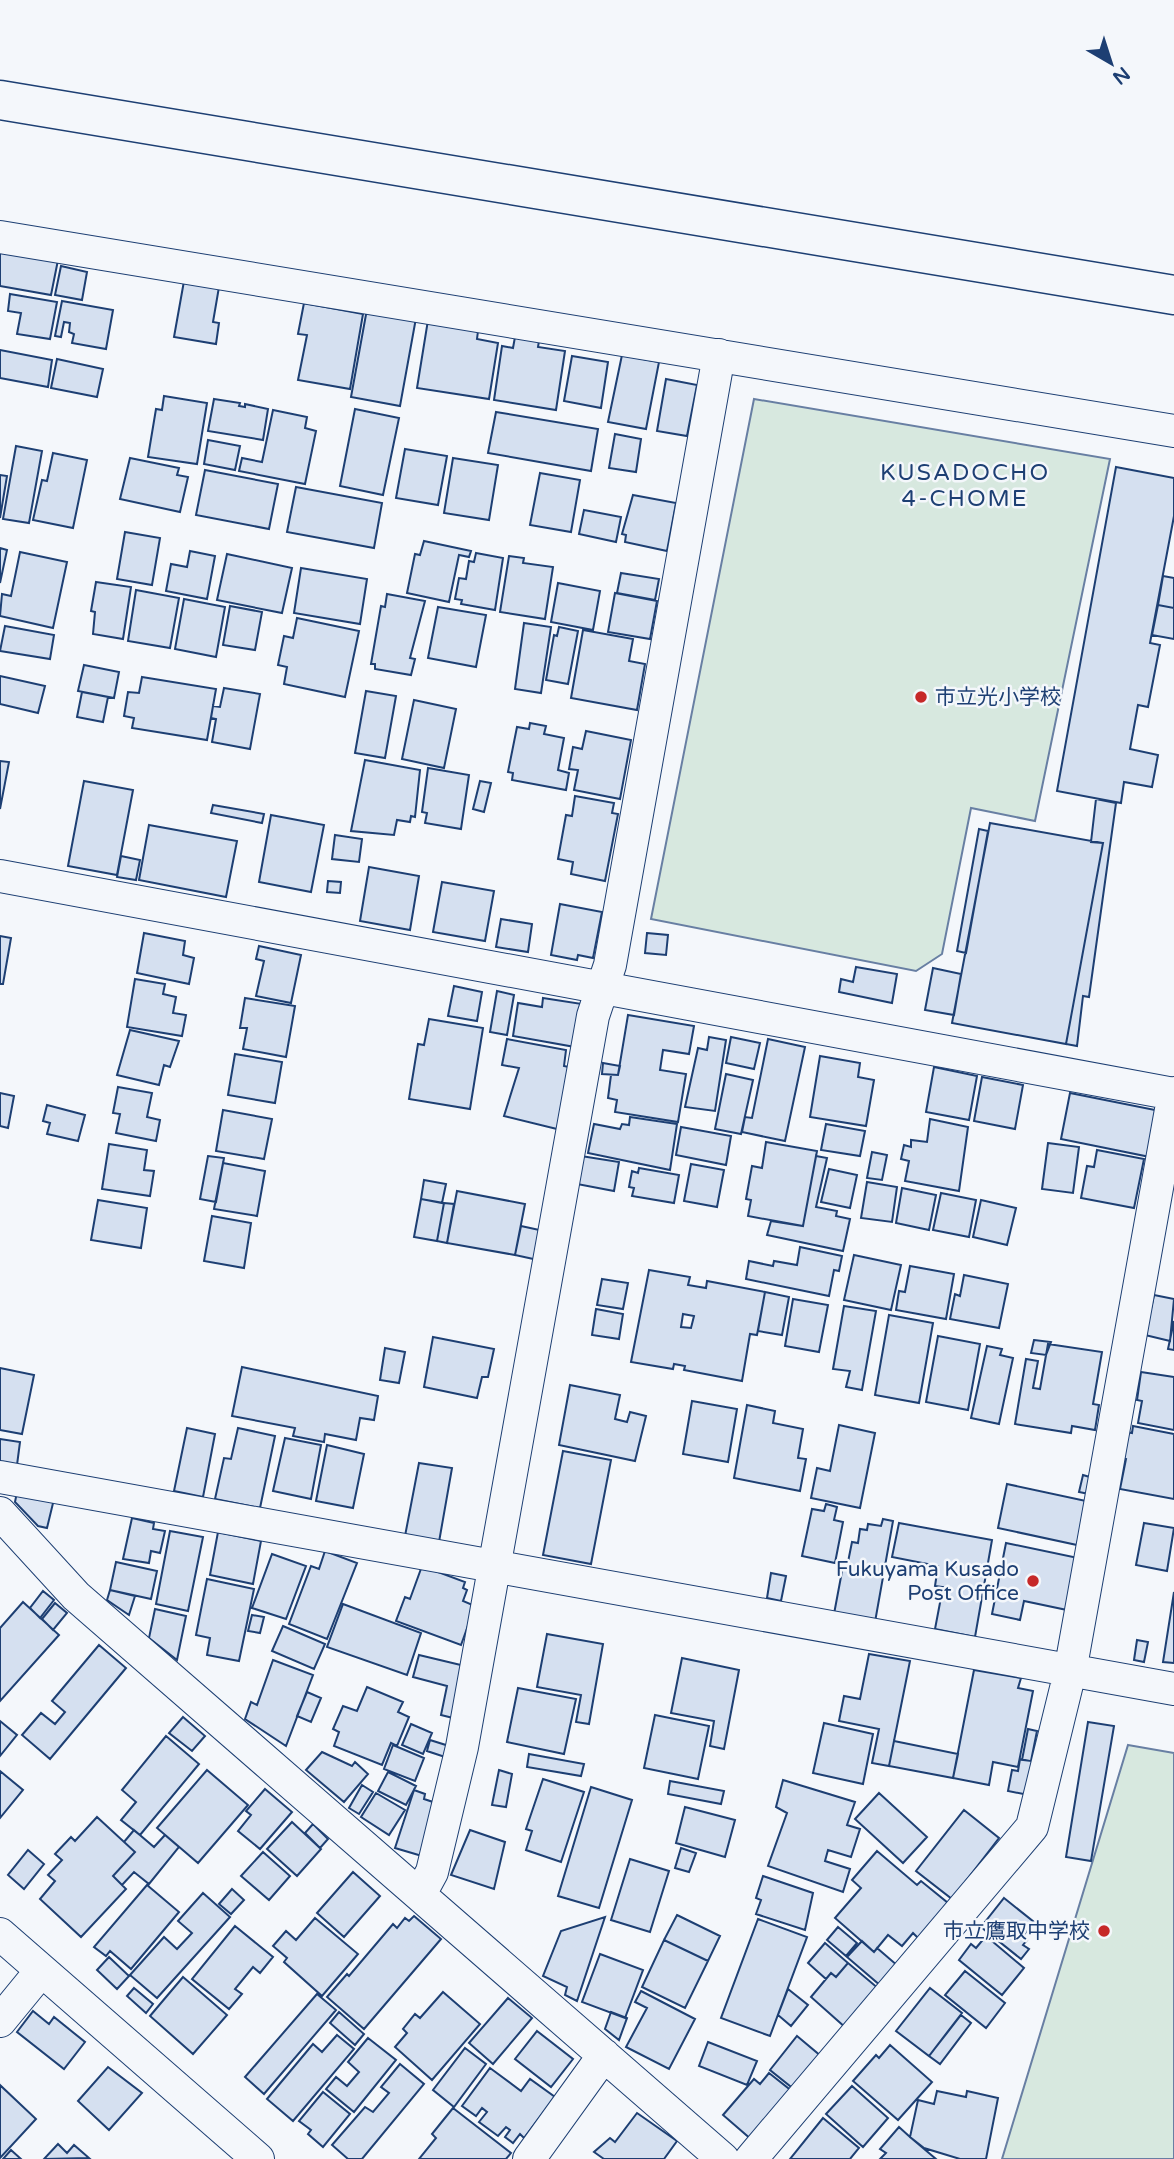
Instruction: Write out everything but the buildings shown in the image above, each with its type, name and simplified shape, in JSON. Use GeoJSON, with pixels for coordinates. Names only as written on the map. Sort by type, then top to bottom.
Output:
{"type":"FeatureCollection","features":[{"type":"Feature","properties":{"kind":"street"},"geometry":{"type":"LineString","coordinates":[[0,100],[1174,295]]}},
{"type":"Feature","properties":{"kind":"street"},"geometry":{"type":"LineString","coordinates":[[0,237],[1174,431]]}},
{"type":"Feature","properties":{"kind":"street"},"geometry":{"type":"LineString","coordinates":[[420,1894],[432,1872],[462,1747],[492,1565],[593,1016],[610,965],[719,355]]}},
{"type":"Feature","properties":{"kind":"street"},"geometry":{"type":"LineString","coordinates":[[0,876],[603,985],[1174,1094],[1070,1672],[1032,1827],[751,2159]]}},
{"type":"Feature","properties":{"kind":"street"},"geometry":{"type":"LineString","coordinates":[[0,1477],[1174,1689]]}},
{"type":"Feature","properties":{"kind":"street"},"geometry":{"type":"LineString","coordinates":[[0,1513],[76,1596],[723,2159]]}},
{"type":"Feature","properties":{"kind":"street"},"geometry":{"type":"LineString","coordinates":[[0,1934],[258,2159]]}},
{"type":"Feature","properties":{"kind":"street"},"geometry":{"type":"LineString","coordinates":[[0,2021],[41,1970]]}},
{"type":"Feature","properties":{"kind":"street"},"geometry":{"type":"LineString","coordinates":[[529,2159],[604,2055]]}},
{"type":"Feature","properties":{"kind":"shaded area"},"geometry":{"type":"Polygon","coordinates":[[[754,399],[1110,459],[1035,821],[971,808],[942,954],[916,971],[651,919],[754,399]]]}},
{"type":"Feature","properties":{"kind":"shaded area","name":"市立鷹取中学校"},"geometry":{"type":"Polygon","coordinates":[[[1128,1745],[1174,1753],[1174,2159],[1002,2159],[1128,1745]]]}},
{"type":"Feature","properties":{"kind":"place","name":"市立光小学校"},"geometry":{"type":"Point","coordinates":[921,697]}},
{"type":"Feature","properties":{"kind":"place","name":"Fukuyama Kusado Post Office"},"geometry":{"type":"Point","coordinates":[1033,1581]}},
{"type":"Feature","properties":{"kind":"place","name":"市立鷹取中学校"},"geometry":{"type":"Point","coordinates":[1104,1931]}},
{"type":"Feature","properties":{"kind":"district","name":"KUSADOCHO 4-CHOME"},"geometry":{"type":"Point","coordinates":[965,486]}}]}
